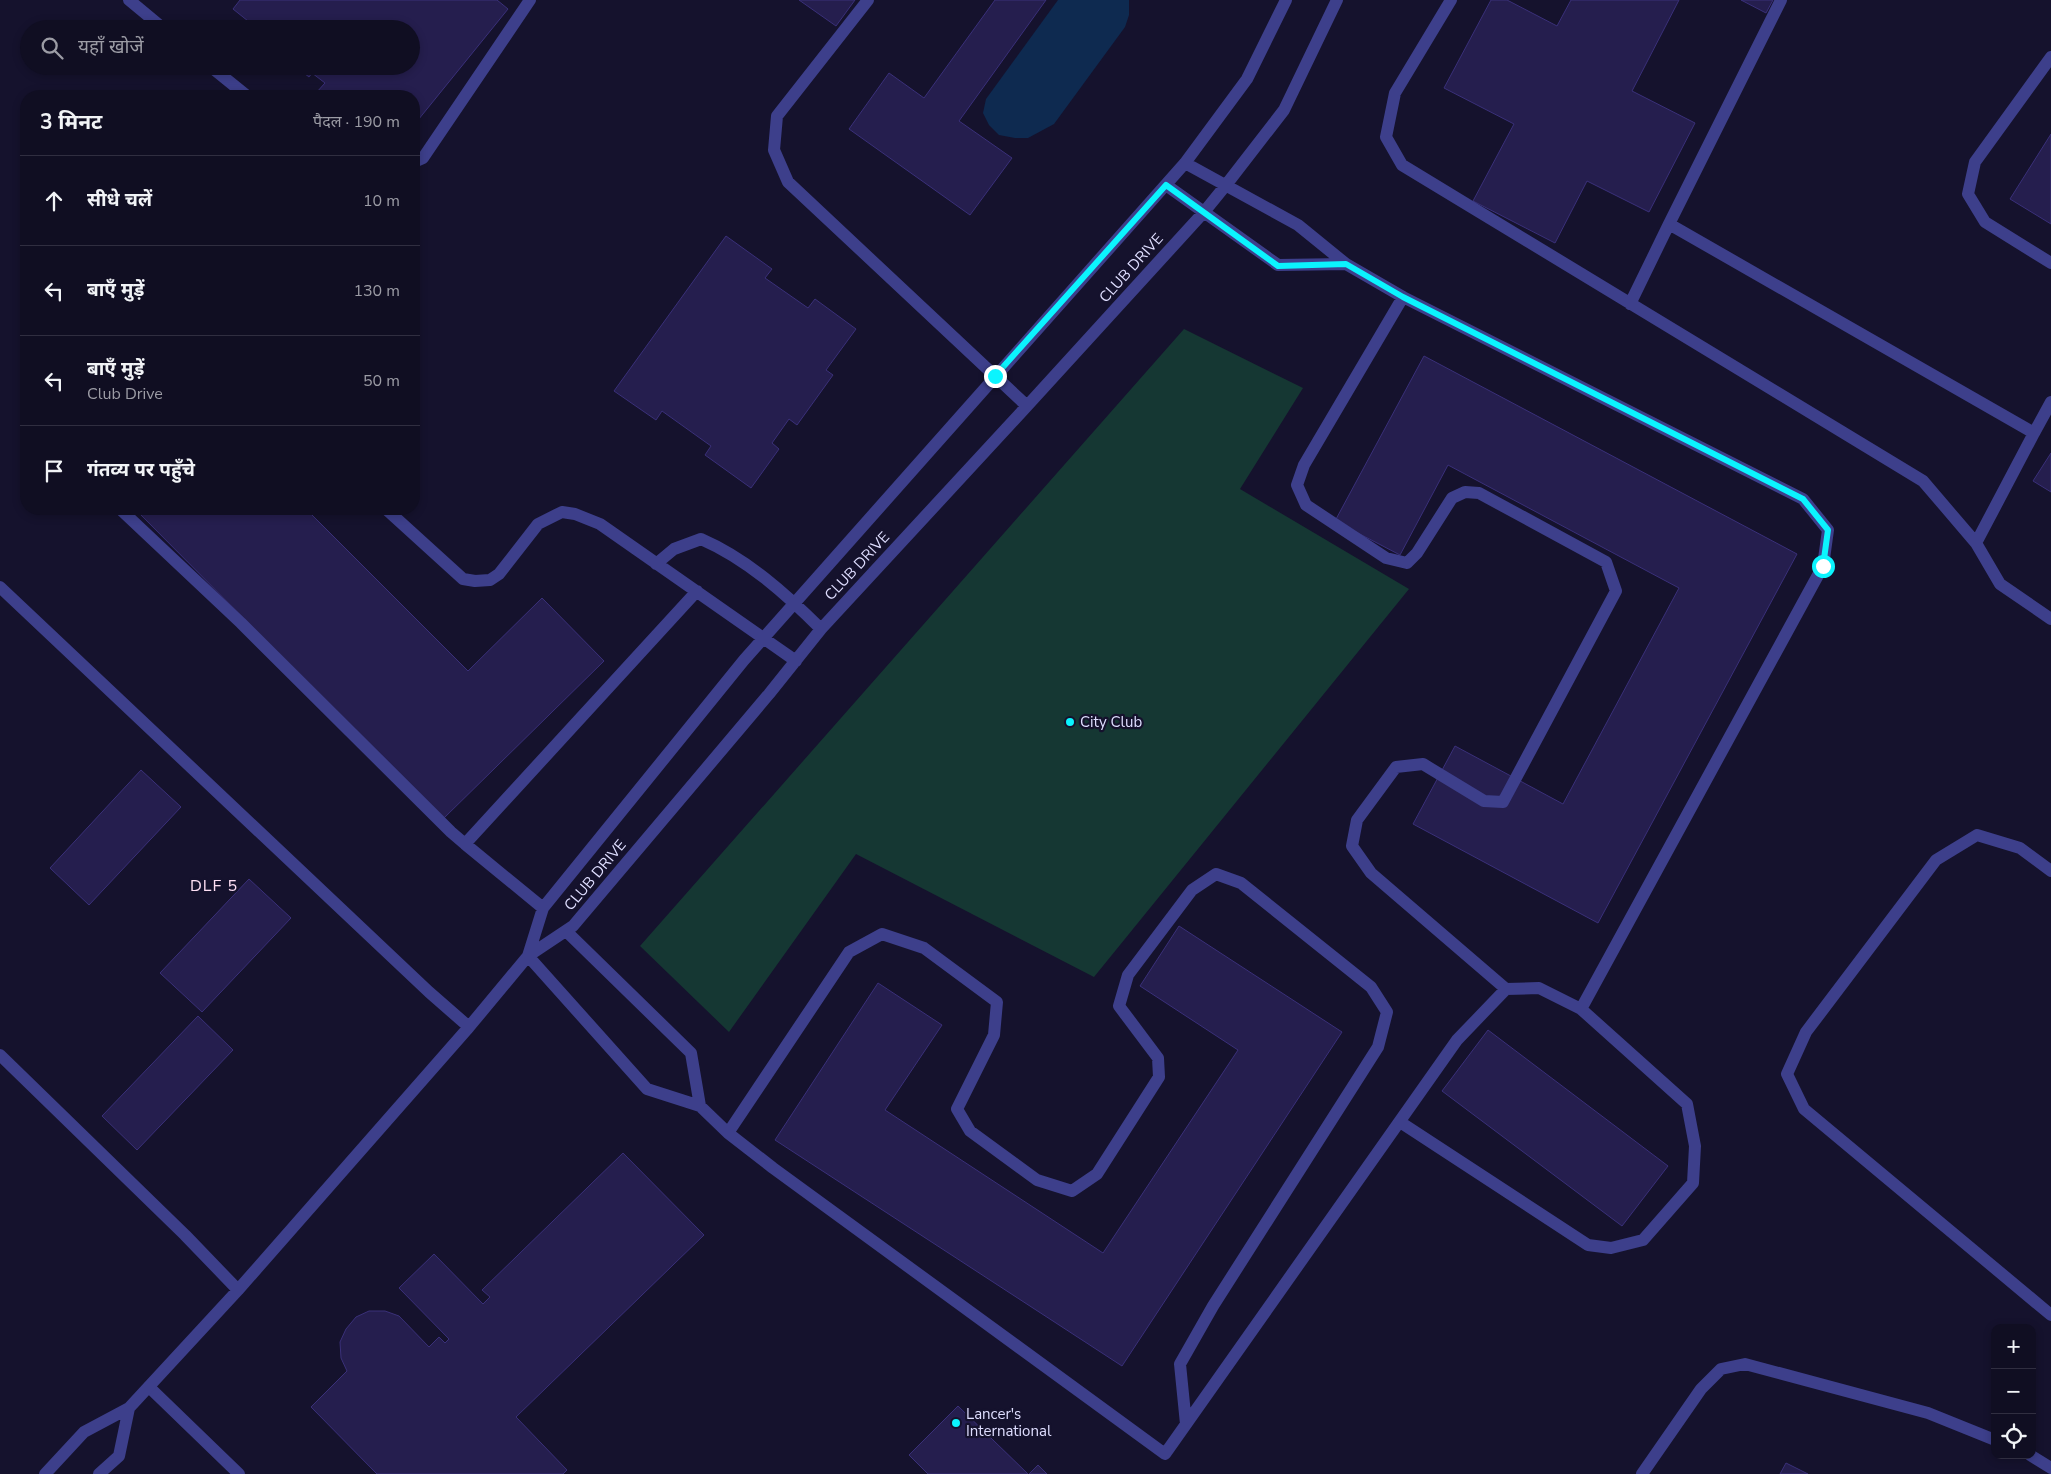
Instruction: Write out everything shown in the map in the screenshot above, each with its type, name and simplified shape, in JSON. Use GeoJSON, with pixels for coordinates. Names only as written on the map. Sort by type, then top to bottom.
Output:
{"type":"FeatureCollection","features":[{"type":"Feature","properties":{"kind":"street"},"geometry":{"type":"LineString","coordinates":[[129,0],[153,20]]}},
{"type":"Feature","properties":{"kind":"street"},"geometry":{"type":"LineString","coordinates":[[420,159],[423,158],[530,0]]}},
{"type":"Feature","properties":{"kind":"street"},"geometry":{"type":"LineString","coordinates":[[868,0],[776,116],[774,150],[788,182],[1027,406]]}},
{"type":"Feature","properties":{"kind":"street","name":"CLUB DRIVE"},"geometry":{"type":"LineString","coordinates":[[528,956],[543,908],[744,660],[1185,163],[1247,79],[1286,0]]}},
{"type":"Feature","properties":{"kind":"street","name":"CLUB DRIVE"},"geometry":{"type":"LineString","coordinates":[[528,956],[573,926],[821,630],[1204,212],[1284,110],[1337,0]]}},
{"type":"Feature","properties":{"kind":"street"},"geometry":{"type":"LineString","coordinates":[[1451,0],[1395,92],[1386,137],[1402,165],[1923,481],[1976,543],[2000,584],[2051,619]]}},
{"type":"Feature","properties":{"kind":"street"},"geometry":{"type":"LineString","coordinates":[[1630,304],[1782,0]]}},
{"type":"Feature","properties":{"kind":"street"},"geometry":{"type":"LineString","coordinates":[[2051,57],[1975,162],[1968,194],[1985,222],[2051,263]]}},
{"type":"Feature","properties":{"kind":"street"},"geometry":{"type":"LineString","coordinates":[[221,75],[240,90]]}},
{"type":"Feature","properties":{"kind":"street"},"geometry":{"type":"LineString","coordinates":[[1185,163],[1298,225],[1346,264],[1403,297],[1803,499],[1828,530],[1823,566],[1581,1009]]}},
{"type":"Feature","properties":{"kind":"street"},"geometry":{"type":"LineString","coordinates":[[1166,185],[1278,266],[1346,264]]}},
{"type":"Feature","properties":{"kind":"street"},"geometry":{"type":"LineString","coordinates":[[1669,224],[2034,433]]}},
{"type":"Feature","properties":{"kind":"street"},"geometry":{"type":"LineString","coordinates":[[1400,1122],[1588,1245],[1611,1248],[1643,1240],[1693,1183],[1695,1146],[1687,1104],[1581,1009],[1539,988],[1506,989],[1371,873],[1352,846],[1357,820],[1396,767],[1423,764],[1484,801],[1502,802],[1616,591],[1606,562],[1479,493],[1465,492],[1452,498],[1417,553],[1407,563],[1386,558],[1306,505],[1296,485],[1304,465],[1403,297]]}},
{"type":"Feature","properties":{"kind":"street"},"geometry":{"type":"LineString","coordinates":[[1976,543],[2051,402]]}},
{"type":"Feature","properties":{"kind":"street"},"geometry":{"type":"LineString","coordinates":[[393,515],[463,579],[475,581],[490,580],[498,574],[538,524],[562,512],[576,514],[600,524],[796,661]]}},
{"type":"Feature","properties":{"kind":"street"},"geometry":{"type":"LineString","coordinates":[[126,515],[241,623],[451,832],[543,908]]}},
{"type":"Feature","properties":{"kind":"street"},"geometry":{"type":"LineString","coordinates":[[656,564],[674,549],[701,539],[724,549],[795,604],[821,630]]}},
{"type":"Feature","properties":{"kind":"street"},"geometry":{"type":"LineString","coordinates":[[0,587],[429,992],[469,1027]]}},
{"type":"Feature","properties":{"kind":"street"},"geometry":{"type":"LineString","coordinates":[[465,844],[697,591]]}},
{"type":"Feature","properties":{"kind":"street"},"geometry":{"type":"LineString","coordinates":[[2051,872],[2020,848],[1976,835],[1936,860],[1806,1032],[1787,1074],[1804,1109],[2051,1315]]}},
{"type":"Feature","properties":{"kind":"street"},"geometry":{"type":"LineString","coordinates":[[728,1133],[848,952],[882,934],[924,948],[997,1002],[994,1036],[957,1109],[970,1131],[1037,1180],[1072,1191],[1097,1174],[1159,1077],[1158,1058],[1119,1006],[1128,975],[1192,890],[1216,874],[1241,883],[1371,987],[1387,1012],[1378,1047],[1213,1306],[1180,1364],[1186,1424]]}},
{"type":"Feature","properties":{"kind":"street"},"geometry":{"type":"LineString","coordinates":[[566,931],[691,1053],[700,1106]]}},
{"type":"Feature","properties":{"kind":"street"},"geometry":{"type":"LineString","coordinates":[[45,1474],[84,1432],[129,1408],[238,1290],[469,1027],[528,956],[648,1089],[700,1106],[728,1133],[1165,1454],[1457,1040],[1506,989]]}},
{"type":"Feature","properties":{"kind":"street"},"geometry":{"type":"LineString","coordinates":[[0,1055],[185,1235],[238,1290]]}},
{"type":"Feature","properties":{"kind":"street"},"geometry":{"type":"LineString","coordinates":[[1642,1474],[1701,1389],[1721,1369],[1745,1364],[1928,1413],[1991,1438]]}},
{"type":"Feature","properties":{"kind":"street"},"geometry":{"type":"LineString","coordinates":[[148,1387],[239,1474]]}},
{"type":"Feature","properties":{"kind":"street"},"geometry":{"type":"LineString","coordinates":[[99,1474],[119,1456],[129,1408]]}},
{"type":"Feature","properties":{"kind":"street"},"geometry":{"type":"LineString","coordinates":[[2036,1459],[2051,1468]]}},
{"type":"Feature","properties":{"kind":"green space","name":"City Club"},"geometry":{"type":"Polygon","coordinates":[[[1184,329],[1303,388],[1240,489],[1409,589],[1094,977],[856,854],[729,1032],[640,946],[1184,329]]]}},
{"type":"Feature","properties":{"kind":"water"},"geometry":{"type":"Polygon","coordinates":[[[1058,0],[1129,0],[1129,15],[1125,27],[1054,124],[1028,138],[999,135],[989,125],[983,113],[986,99],[1058,0]]]}},
{"type":"Feature","properties":{"kind":"building"},"geometry":{"type":"Polygon","coordinates":[[[240,0],[497,0],[508,9],[420,118],[420,90],[319,90],[325,83],[315,75],[420,75],[420,20],[247,20],[233,9],[240,0]]]}},
{"type":"Feature","properties":{"kind":"building"},"geometry":{"type":"Polygon","coordinates":[[[799,0],[855,0],[836,26],[799,0]]]}},
{"type":"Feature","properties":{"kind":"building"},"geometry":{"type":"Polygon","coordinates":[[[995,0],[1046,0],[959,121],[1012,158],[970,215],[849,129],[889,73],[924,98],[995,0]]]}},
{"type":"Feature","properties":{"kind":"building"},"geometry":{"type":"Polygon","coordinates":[[[1491,0],[1507,0],[1557,26],[1571,0],[1679,0],[1632,91],[1695,123],[1649,212],[1587,181],[1555,243],[1473,201],[1514,124],[1444,88],[1491,0]]]}},
{"type":"Feature","properties":{"kind":"building"},"geometry":{"type":"Polygon","coordinates":[[[1741,0],[1773,0],[1766,13],[1741,0]]]}},
{"type":"Feature","properties":{"kind":"building"},"geometry":{"type":"Polygon","coordinates":[[[2051,134],[2051,224],[2010,199],[2051,134]]]}},
{"type":"Feature","properties":{"kind":"building"},"geometry":{"type":"Polygon","coordinates":[[[726,236],[772,269],[765,278],[808,308],[815,299],[856,329],[826,370],[833,375],[797,425],[789,419],[772,443],[779,449],[751,488],[705,455],[711,446],[662,411],[656,420],[614,391],[726,236]]]}},
{"type":"Feature","properties":{"kind":"building"},"geometry":{"type":"Polygon","coordinates":[[[1424,356],[1797,554],[1598,923],[1413,824],[1455,746],[1563,804],[1679,588],[1448,465],[1400,555],[1335,521],[1424,356]]]}},
{"type":"Feature","properties":{"kind":"building"},"geometry":{"type":"Polygon","coordinates":[[[2051,453],[2051,492],[2033,481],[2051,453]]]}},
{"type":"Feature","properties":{"kind":"building"},"geometry":{"type":"Polygon","coordinates":[[[141,515],[312,515],[468,671],[542,598],[604,661],[443,819],[141,515]]]}},
{"type":"Feature","properties":{"kind":"building"},"geometry":{"type":"Polygon","coordinates":[[[141,770],[181,807],[89,905],[50,868],[141,770]]]}},
{"type":"Feature","properties":{"kind":"building"},"geometry":{"type":"Polygon","coordinates":[[[249,879],[291,918],[202,1012],[160,973],[249,879]]]}},
{"type":"Feature","properties":{"kind":"building"},"geometry":{"type":"Polygon","coordinates":[[[1179,926],[1342,1032],[1122,1366],[775,1140],[878,983],[942,1025],[885,1110],[1103,1253],[1238,1050],[1140,986],[1179,926]]]}},
{"type":"Feature","properties":{"kind":"building"},"geometry":{"type":"Polygon","coordinates":[[[198,1016],[233,1050],[137,1150],[102,1116],[198,1016]]]}},
{"type":"Feature","properties":{"kind":"building"},"geometry":{"type":"Polygon","coordinates":[[[1488,1030],[1668,1166],[1622,1226],[1442,1091],[1488,1030]]]}},
{"type":"Feature","properties":{"kind":"building"},"geometry":{"type":"Polygon","coordinates":[[[623,1153],[704,1235],[516,1417],[567,1470],[563,1474],[377,1474],[311,1407],[347,1371],[341,1358],[340,1342],[346,1329],[356,1317],[369,1311],[385,1311],[399,1316],[429,1347],[439,1337],[445,1343],[449,1339],[399,1288],[434,1254],[483,1304],[490,1297],[482,1290],[623,1153]]]}},
{"type":"Feature","properties":{"kind":"building"},"geometry":{"type":"Polygon","coordinates":[[[958,1406],[1028,1474],[928,1474],[909,1455],[958,1406]]]}},
{"type":"Feature","properties":{"kind":"building"},"geometry":{"type":"Polygon","coordinates":[[[1786,1463],[1808,1474],[1780,1474],[1786,1463]]]}},
{"type":"Feature","properties":{"kind":"building"},"geometry":{"type":"Polygon","coordinates":[[[1038,1465],[1047,1474],[1029,1474],[1038,1465]]]}},
{"type":"Feature","properties":{"kind":"place","name":"City Club"},"geometry":{"type":"Point","coordinates":[1070,722]}},
{"type":"Feature","properties":{"kind":"place","name":"Lancer's International"},"geometry":{"type":"Point","coordinates":[956,1423]}},
{"type":"Feature","properties":{"kind":"district","name":"DLF 5"},"geometry":{"type":"Point","coordinates":[214,886]}},
{"type":"Feature","properties":{"kind":"route"},"geometry":{"type":"LineString","coordinates":[[995,376],[1166,185],[1278,266],[1346,264],[1403,297],[1803,499],[1828,530],[1823,566]]}}]}
